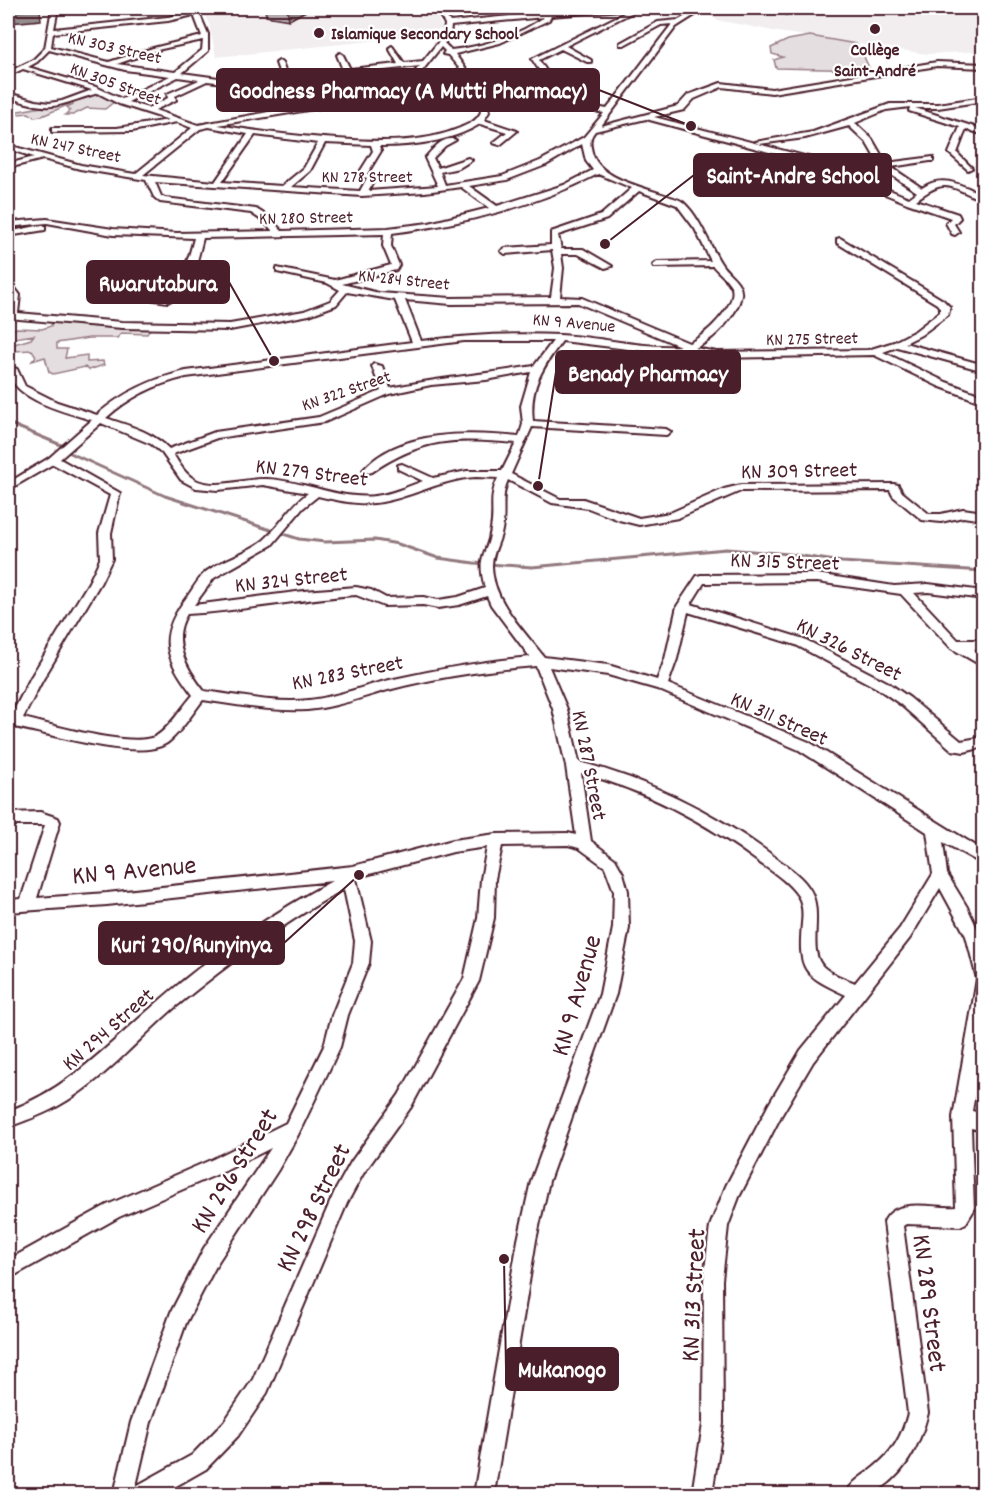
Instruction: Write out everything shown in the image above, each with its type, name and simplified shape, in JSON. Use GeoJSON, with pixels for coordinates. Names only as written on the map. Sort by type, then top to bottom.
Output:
{"type":"FeatureCollection","features":[{"type":"Feature","properties":{"kind":"main road"},"geometry":{"type":"LineString","coordinates":[[8,8],[15,8]]}},
{"type":"Feature","properties":{"kind":"street"},"geometry":{"type":"LineString","coordinates":[[8,74],[36,61],[48,48],[48,40],[56,16],[55,8]]}},
{"type":"Feature","properties":{"kind":"street"},"geometry":{"type":"LineString","coordinates":[[138,176],[169,148],[198,127],[388,92],[412,80],[447,35],[448,24],[438,8]]}},
{"type":"Feature","properties":{"kind":"street"},"geometry":{"type":"LineString","coordinates":[[543,8],[548,14]]}},
{"type":"Feature","properties":{"kind":"street"},"geometry":{"type":"LineString","coordinates":[[448,24],[622,8]]}},
{"type":"Feature","properties":{"kind":"street"},"geometry":{"type":"LineString","coordinates":[[609,112],[586,108],[566,100],[536,61],[537,56],[638,8]]}},
{"type":"Feature","properties":{"kind":"street"},"geometry":{"type":"LineString","coordinates":[[687,348],[715,331],[732,306],[737,294],[736,286],[717,263],[699,229],[680,202],[619,182],[598,171],[587,151],[586,139],[679,22],[703,8]]}},
{"type":"Feature","properties":{"kind":"street"},"geometry":{"type":"LineString","coordinates":[[51,31],[168,19],[195,10],[205,37],[205,51],[175,75],[122,102]]}},
{"type":"Feature","properties":{"kind":"street"},"geometry":{"type":"LineString","coordinates":[[434,53],[451,53],[505,41],[547,19],[548,14]]}},
{"type":"Feature","properties":{"kind":"street"},"geometry":{"type":"LineString","coordinates":[[622,44],[660,23],[679,22]]}},
{"type":"Feature","properties":{"kind":"street"},"geometry":{"type":"LineString","coordinates":[[108,64],[155,49],[205,37]]}},
{"type":"Feature","properties":{"kind":"street"},"geometry":{"type":"LineString","coordinates":[[442,44],[473,84],[484,104],[484,114],[479,121],[434,150],[429,158],[443,188]]}},
{"type":"Feature","properties":{"kind":"street"},"geometry":{"type":"LineString","coordinates":[[561,46],[589,61]]}},
{"type":"Feature","properties":{"kind":"street","name":"KN 303 Street"},"geometry":{"type":"LineString","coordinates":[[48,48],[108,64],[175,75],[250,83],[425,63]]}},
{"type":"Feature","properties":{"kind":"street"},"geometry":{"type":"LineString","coordinates":[[392,48],[402,66]]}},
{"type":"Feature","properties":{"kind":"street"},"geometry":{"type":"LineString","coordinates":[[340,55],[347,71]]}},
{"type":"Feature","properties":{"kind":"street"},"geometry":{"type":"LineString","coordinates":[[279,63],[283,79],[295,95],[300,110]]}},
{"type":"Feature","properties":{"kind":"street"},"geometry":{"type":"LineString","coordinates":[[592,130],[681,108],[691,97],[721,85],[772,91],[937,64],[984,66]]}},
{"type":"Feature","properties":{"kind":"street","name":"KN 305 Street"},"geometry":{"type":"LineString","coordinates":[[22,67],[94,88],[122,102],[198,127]]}},
{"type":"Feature","properties":{"kind":"street"},"geometry":{"type":"LineString","coordinates":[[473,84],[530,78]]}},
{"type":"Feature","properties":{"kind":"street"},"geometry":{"type":"LineString","coordinates":[[148,111],[173,98],[170,96],[206,79]]}},
{"type":"Feature","properties":{"kind":"street"},"geometry":{"type":"LineString","coordinates":[[8,95],[33,104],[47,105],[64,103],[96,91]]}},
{"type":"Feature","properties":{"kind":"street"},"geometry":{"type":"LineString","coordinates":[[484,104],[541,99]]}},
{"type":"Feature","properties":{"kind":"street"},"geometry":{"type":"LineString","coordinates":[[747,142],[792,139],[850,123],[874,111],[898,104],[937,106],[966,99],[984,99]]}},
{"type":"Feature","properties":{"kind":"street"},"geometry":{"type":"LineString","coordinates":[[898,104],[984,133]]}},
{"type":"Feature","properties":{"kind":"street"},"geometry":{"type":"LineString","coordinates":[[648,117],[810,160],[910,201],[955,216],[956,218],[950,223],[955,232]]}},
{"type":"Feature","properties":{"kind":"street"},"geometry":{"type":"LineString","coordinates":[[55,130],[154,126],[178,120]]}},
{"type":"Feature","properties":{"kind":"street"},"geometry":{"type":"LineString","coordinates":[[479,121],[513,131],[497,143]]}},
{"type":"Feature","properties":{"kind":"street"},"geometry":{"type":"LineString","coordinates":[[850,123],[868,141],[884,166],[923,192]]}},
{"type":"Feature","properties":{"kind":"street"},"geometry":{"type":"LineString","coordinates":[[207,125],[252,134],[375,144],[416,141],[461,133]]}},
{"type":"Feature","properties":{"kind":"street"},"geometry":{"type":"LineString","coordinates":[[963,127],[958,134],[956,149],[953,153],[968,168]]}},
{"type":"Feature","properties":{"kind":"street"},"geometry":{"type":"LineString","coordinates":[[217,184],[252,134]]}},
{"type":"Feature","properties":{"kind":"street","name":"KN 278 Street"},"geometry":{"type":"LineString","coordinates":[[138,176],[362,194],[443,188],[519,173],[543,163],[586,139]]}},
{"type":"Feature","properties":{"kind":"street"},"geometry":{"type":"LineString","coordinates":[[285,188],[307,169],[323,141]]}},
{"type":"Feature","properties":{"kind":"street"},"geometry":{"type":"LineString","coordinates":[[362,194],[372,177],[362,175],[376,151],[375,144]]}},
{"type":"Feature","properties":{"kind":"street","name":"KN 247 Street"},"geometry":{"type":"LineString","coordinates":[[8,147],[80,167],[138,176]]}},
{"type":"Feature","properties":{"kind":"street"},"geometry":{"type":"LineString","coordinates":[[8,166],[42,157]]}},
{"type":"Feature","properties":{"kind":"street"},"geometry":{"type":"LineString","coordinates":[[884,166],[930,159]]}},
{"type":"Feature","properties":{"kind":"street"},"geometry":{"type":"LineString","coordinates":[[434,171],[456,166],[468,160]]}},
{"type":"Feature","properties":{"kind":"street","name":"KN 280 Street"},"geometry":{"type":"LineString","coordinates":[[8,225],[47,220],[144,235],[199,237],[388,231],[429,226],[496,210],[567,188],[598,171]]}},
{"type":"Feature","properties":{"kind":"street"},"geometry":{"type":"LineString","coordinates":[[148,178],[158,197],[164,200],[253,211],[266,219],[280,235]]}},
{"type":"Feature","properties":{"kind":"street"},"geometry":{"type":"LineString","coordinates":[[910,201],[930,186],[947,182],[982,197]]}},
{"type":"Feature","properties":{"kind":"street"},"geometry":{"type":"LineString","coordinates":[[463,185],[496,210]]}},
{"type":"Feature","properties":{"kind":"street"},"geometry":{"type":"LineString","coordinates":[[555,300],[559,268],[554,234],[604,217],[638,188]]}},
{"type":"Feature","properties":{"kind":"street"},"geometry":{"type":"LineString","coordinates":[[8,234],[64,224]]}},
{"type":"Feature","properties":{"kind":"street"},"geometry":{"type":"LineString","coordinates":[[335,283],[393,268],[395,266],[387,246],[388,231]]}},
{"type":"Feature","properties":{"kind":"street"},"geometry":{"type":"LineString","coordinates":[[128,293],[160,300],[168,299],[182,285],[191,268],[199,237]]}},
{"type":"Feature","properties":{"kind":"street","name":"KN 275 Street"},"geometry":{"type":"LineString","coordinates":[[687,348],[717,355],[827,355],[876,352],[918,333],[945,313],[945,307],[840,241]]}},
{"type":"Feature","properties":{"kind":"street"},"geometry":{"type":"LineString","coordinates":[[505,251],[556,249],[580,251],[608,266]]}},
{"type":"Feature","properties":{"kind":"street"},"geometry":{"type":"LineString","coordinates":[[657,265],[717,263]]}},
{"type":"Feature","properties":{"kind":"street"},"geometry":{"type":"LineString","coordinates":[[280,270],[335,283],[345,288]]}},
{"type":"Feature","properties":{"kind":"street"},"geometry":{"type":"LineString","coordinates":[[8,285],[15,295],[10,314]]}},
{"type":"Feature","properties":{"kind":"street","name":"KN 284 Street"},"geometry":{"type":"LineString","coordinates":[[10,314],[122,325],[230,327],[306,313],[333,303],[345,288],[399,298],[476,301],[579,300],[687,348]]}},
{"type":"Feature","properties":{"kind":"street"},"geometry":{"type":"LineString","coordinates":[[399,298],[417,342]]}},
{"type":"Feature","properties":{"kind":"street","name":"KN 9 Avenue"},"geometry":{"type":"LineString","coordinates":[[8,487],[53,460],[132,394],[164,379],[186,374],[417,342],[501,336],[560,338],[644,348],[687,348]]}},
{"type":"Feature","properties":{"kind":"street"},"geometry":{"type":"LineString","coordinates":[[537,368],[560,338]]}},
{"type":"Feature","properties":{"kind":"street"},"geometry":{"type":"LineString","coordinates":[[897,344],[984,368]]}},
{"type":"Feature","properties":{"kind":"street"},"geometry":{"type":"LineString","coordinates":[[876,352],[934,381],[984,400]]}},
{"type":"Feature","properties":{"kind":"street"},"geometry":{"type":"LineString","coordinates":[[377,366],[386,392]]}},
{"type":"Feature","properties":{"kind":"street","name":"KN 322 Street"},"geometry":{"type":"LineString","coordinates":[[167,453],[215,435],[321,420],[386,392],[431,382],[486,377],[537,368]]}},
{"type":"Feature","properties":{"kind":"street","name":"KN 287 Street"},"geometry":{"type":"LineString","coordinates":[[537,368],[526,406],[528,424],[523,441],[497,491],[497,529],[486,568],[495,602],[540,662],[560,709],[573,766],[585,844]]}},
{"type":"Feature","properties":{"kind":"street","name":"KN 279 Street"},"geometry":{"type":"LineString","coordinates":[[8,369],[14,371],[21,388],[59,408],[81,413],[155,442],[167,453],[172,463],[185,477],[191,482],[207,486],[286,483],[342,498],[387,498],[452,476],[504,476]]}},
{"type":"Feature","properties":{"kind":"street"},"geometry":{"type":"LineString","coordinates":[[528,424],[666,432]]}},
{"type":"Feature","properties":{"kind":"street"},"geometry":{"type":"LineString","coordinates":[[368,471],[388,456],[438,438],[469,436],[523,441]]}},
{"type":"Feature","properties":{"kind":"street"},"geometry":{"type":"LineString","coordinates":[[53,460],[106,486],[115,493],[116,500],[105,533],[106,559],[95,582],[11,721],[100,740],[148,746],[157,744],[163,739],[200,695],[184,674],[176,655],[173,636],[183,610],[210,575],[268,542],[299,505],[316,492]]}},
{"type":"Feature","properties":{"kind":"street"},"geometry":{"type":"LineString","coordinates":[[402,467],[432,481]]}},
{"type":"Feature","properties":{"kind":"street","name":"KN 309 Street"},"geometry":{"type":"LineString","coordinates":[[504,476],[558,502],[583,503],[603,508],[630,521],[646,522],[673,516],[718,497],[724,491],[741,488],[894,487],[897,494],[926,517],[942,518],[963,513],[984,516]]}},
{"type":"Feature","properties":{"kind":"street","name":"KN 315 Street"},"geometry":{"type":"LineString","coordinates":[[661,686],[670,665],[673,640],[683,606],[700,579],[817,578],[876,588],[904,590],[928,588],[984,595]]}},
{"type":"Feature","properties":{"kind":"street","name":"KN 324 Street"},"geometry":{"type":"LineString","coordinates":[[183,610],[356,591],[367,593],[384,602],[423,601],[438,604],[459,601],[493,590]]}},
{"type":"Feature","properties":{"kind":"street"},"geometry":{"type":"LineString","coordinates":[[904,590],[955,645],[973,654],[984,663]]}},
{"type":"Feature","properties":{"kind":"street","name":"KN 326 Street"},"geometry":{"type":"LineString","coordinates":[[683,606],[800,642],[882,685],[905,701],[947,740],[957,746],[964,747],[984,742]]}},
{"type":"Feature","properties":{"kind":"street"},"geometry":{"type":"LineString","coordinates":[[955,645],[984,644]]}},
{"type":"Feature","properties":{"kind":"street","name":"KN 311 Street"},"geometry":{"type":"LineString","coordinates":[[540,662],[608,670],[661,686],[804,746],[934,830],[984,859]]}},
{"type":"Feature","properties":{"kind":"street","name":"KN 283 Street"},"geometry":{"type":"LineString","coordinates":[[200,695],[278,705],[309,705],[430,676],[504,664],[540,662]]}},
{"type":"Feature","properties":{"kind":"street"},"geometry":{"type":"LineString","coordinates":[[573,766],[607,774],[668,796],[757,852],[799,885],[807,898],[811,913],[807,954],[810,963],[818,973],[857,992]]}},
{"type":"Feature","properties":{"kind":"street"},"geometry":{"type":"LineString","coordinates":[[8,819],[40,818],[53,822],[27,904]]}},
{"type":"Feature","properties":{"kind":"street"},"geometry":{"type":"LineString","coordinates":[[934,830],[940,875]]}},
{"type":"Feature","properties":{"kind":"street","name":"KN 9 Avenue"},"geometry":{"type":"LineString","coordinates":[[8,906],[351,876],[424,853],[496,840],[568,839],[585,844],[610,863],[616,873],[621,891],[621,928],[608,994],[540,1181],[527,1240],[484,1494]]}},
{"type":"Feature","properties":{"kind":"street","name":"KN 298 Street"},"geometry":{"type":"LineString","coordinates":[[143,1494],[199,1462],[231,1429],[260,1386],[341,1197],[357,1168],[405,1101],[471,981],[486,918],[488,879],[496,840]]}},
{"type":"Feature","properties":{"kind":"street","name":"KN 313 Street"},"geometry":{"type":"LineString","coordinates":[[702,1494],[713,1424],[713,1280],[719,1226],[732,1192],[807,1056],[905,933],[940,875]]}},
{"type":"Feature","properties":{"kind":"street","name":"KN 289 Street"},"geometry":{"type":"LineString","coordinates":[[856,1494],[898,1461],[909,1444],[918,1413],[893,1222],[904,1215],[960,1217],[965,1210],[962,1117],[977,1035],[984,979],[977,942],[967,918],[940,875]]}},
{"type":"Feature","properties":{"kind":"street","name":"KN 294 Street"},"geometry":{"type":"LineString","coordinates":[[8,1119],[62,1096],[103,1065],[165,1007],[206,974],[351,876]]}},
{"type":"Feature","properties":{"kind":"street","name":"KN 296 Street"},"geometry":{"type":"LineString","coordinates":[[124,1494],[141,1422],[178,1319],[212,1255],[292,1130],[332,1047],[340,1015],[361,963],[363,941],[351,876]]}},
{"type":"Feature","properties":{"kind":"street"},"geometry":{"type":"LineString","coordinates":[[962,1117],[984,1123]]}},
{"type":"Feature","properties":{"kind":"street"},"geometry":{"type":"LineString","coordinates":[[8,1270],[113,1211],[292,1130]]}},
{"type":"Feature","properties":{"kind":"shaded area","name":"Islamique Secondary School"},"geometry":{"type":"Polygon","coordinates":[[[201,8],[432,8],[443,29],[381,40],[216,57],[209,24],[201,8]]]}},
{"type":"Feature","properties":{"kind":"shaded area","name":"Collège Saint-André"},"geometry":{"type":"Polygon","coordinates":[[[730,8],[745,14],[765,8],[983,8],[983,51],[927,54],[778,32],[717,20],[707,14],[730,8]]]}},
{"type":"Feature","properties":{"kind":"shaded area"},"geometry":{"type":"Polygon","coordinates":[[[810,36],[856,44],[870,70],[776,68],[774,60],[783,57],[772,54],[771,48],[788,40],[810,36]]]}},
{"type":"Feature","properties":{"kind":"shaded area"},"geometry":{"type":"Polygon","coordinates":[[[94,93],[115,101],[105,109],[87,108],[73,115],[65,115],[70,110],[67,107],[73,104],[72,101],[94,93]]]}},
{"type":"Feature","properties":{"kind":"shaded area"},"geometry":{"type":"Polygon","coordinates":[[[70,102],[42,116],[34,117],[29,113],[8,115],[8,113],[70,102]]]}},
{"type":"Feature","properties":{"kind":"shaded area"},"geometry":{"type":"Polygon","coordinates":[[[53,319],[151,327],[147,334],[122,333],[117,338],[89,338],[57,343],[57,349],[67,349],[65,358],[87,355],[87,362],[103,361],[104,365],[89,370],[85,367],[53,374],[49,372],[45,357],[32,361],[36,356],[32,350],[14,351],[14,344],[31,339],[34,335],[8,339],[8,331],[17,328],[42,329],[51,326],[53,319]]]}},
{"type":"Feature","properties":{"kind":"building"},"geometry":{"type":"Polygon","coordinates":[[[8,9],[38,9],[8,12],[8,9]]]}},
{"type":"Feature","properties":{"kind":"waterway"},"geometry":{"type":"LineString","coordinates":[[8,423],[61,445]]}},
{"type":"Feature","properties":{"kind":"waterway"},"geometry":{"type":"LineString","coordinates":[[68,452],[165,496],[299,539],[325,542],[375,540],[398,544],[438,558],[474,563],[532,567],[726,549],[789,554],[842,562],[984,571]]}},
{"type":"Feature","properties":{"kind":"place","name":"Collège Saint-André"},"geometry":{"type":"Point","coordinates":[875,29]}},
{"type":"Feature","properties":{"kind":"place","name":"Islamique Secondary School"},"geometry":{"type":"Point","coordinates":[319,33]}},
{"type":"Feature","properties":{"kind":"place","name":"Goodness Pharmacy (A Mutti Pharmacy)"},"geometry":{"type":"Point","coordinates":[691,126]}},
{"type":"Feature","properties":{"kind":"place","name":"Saint-Andre School"},"geometry":{"type":"Point","coordinates":[605,244]}},
{"type":"Feature","properties":{"kind":"place","name":"Rwarutabura"},"geometry":{"type":"Point","coordinates":[274,361]}},
{"type":"Feature","properties":{"kind":"place","name":"Benady Pharmacy"},"geometry":{"type":"Point","coordinates":[538,486]}},
{"type":"Feature","properties":{"kind":"place","name":"Kuri 290/Runyinya"},"geometry":{"type":"Point","coordinates":[359,875]}},
{"type":"Feature","properties":{"kind":"place","name":"Mukanogo"},"geometry":{"type":"Point","coordinates":[504,1259]}}]}
